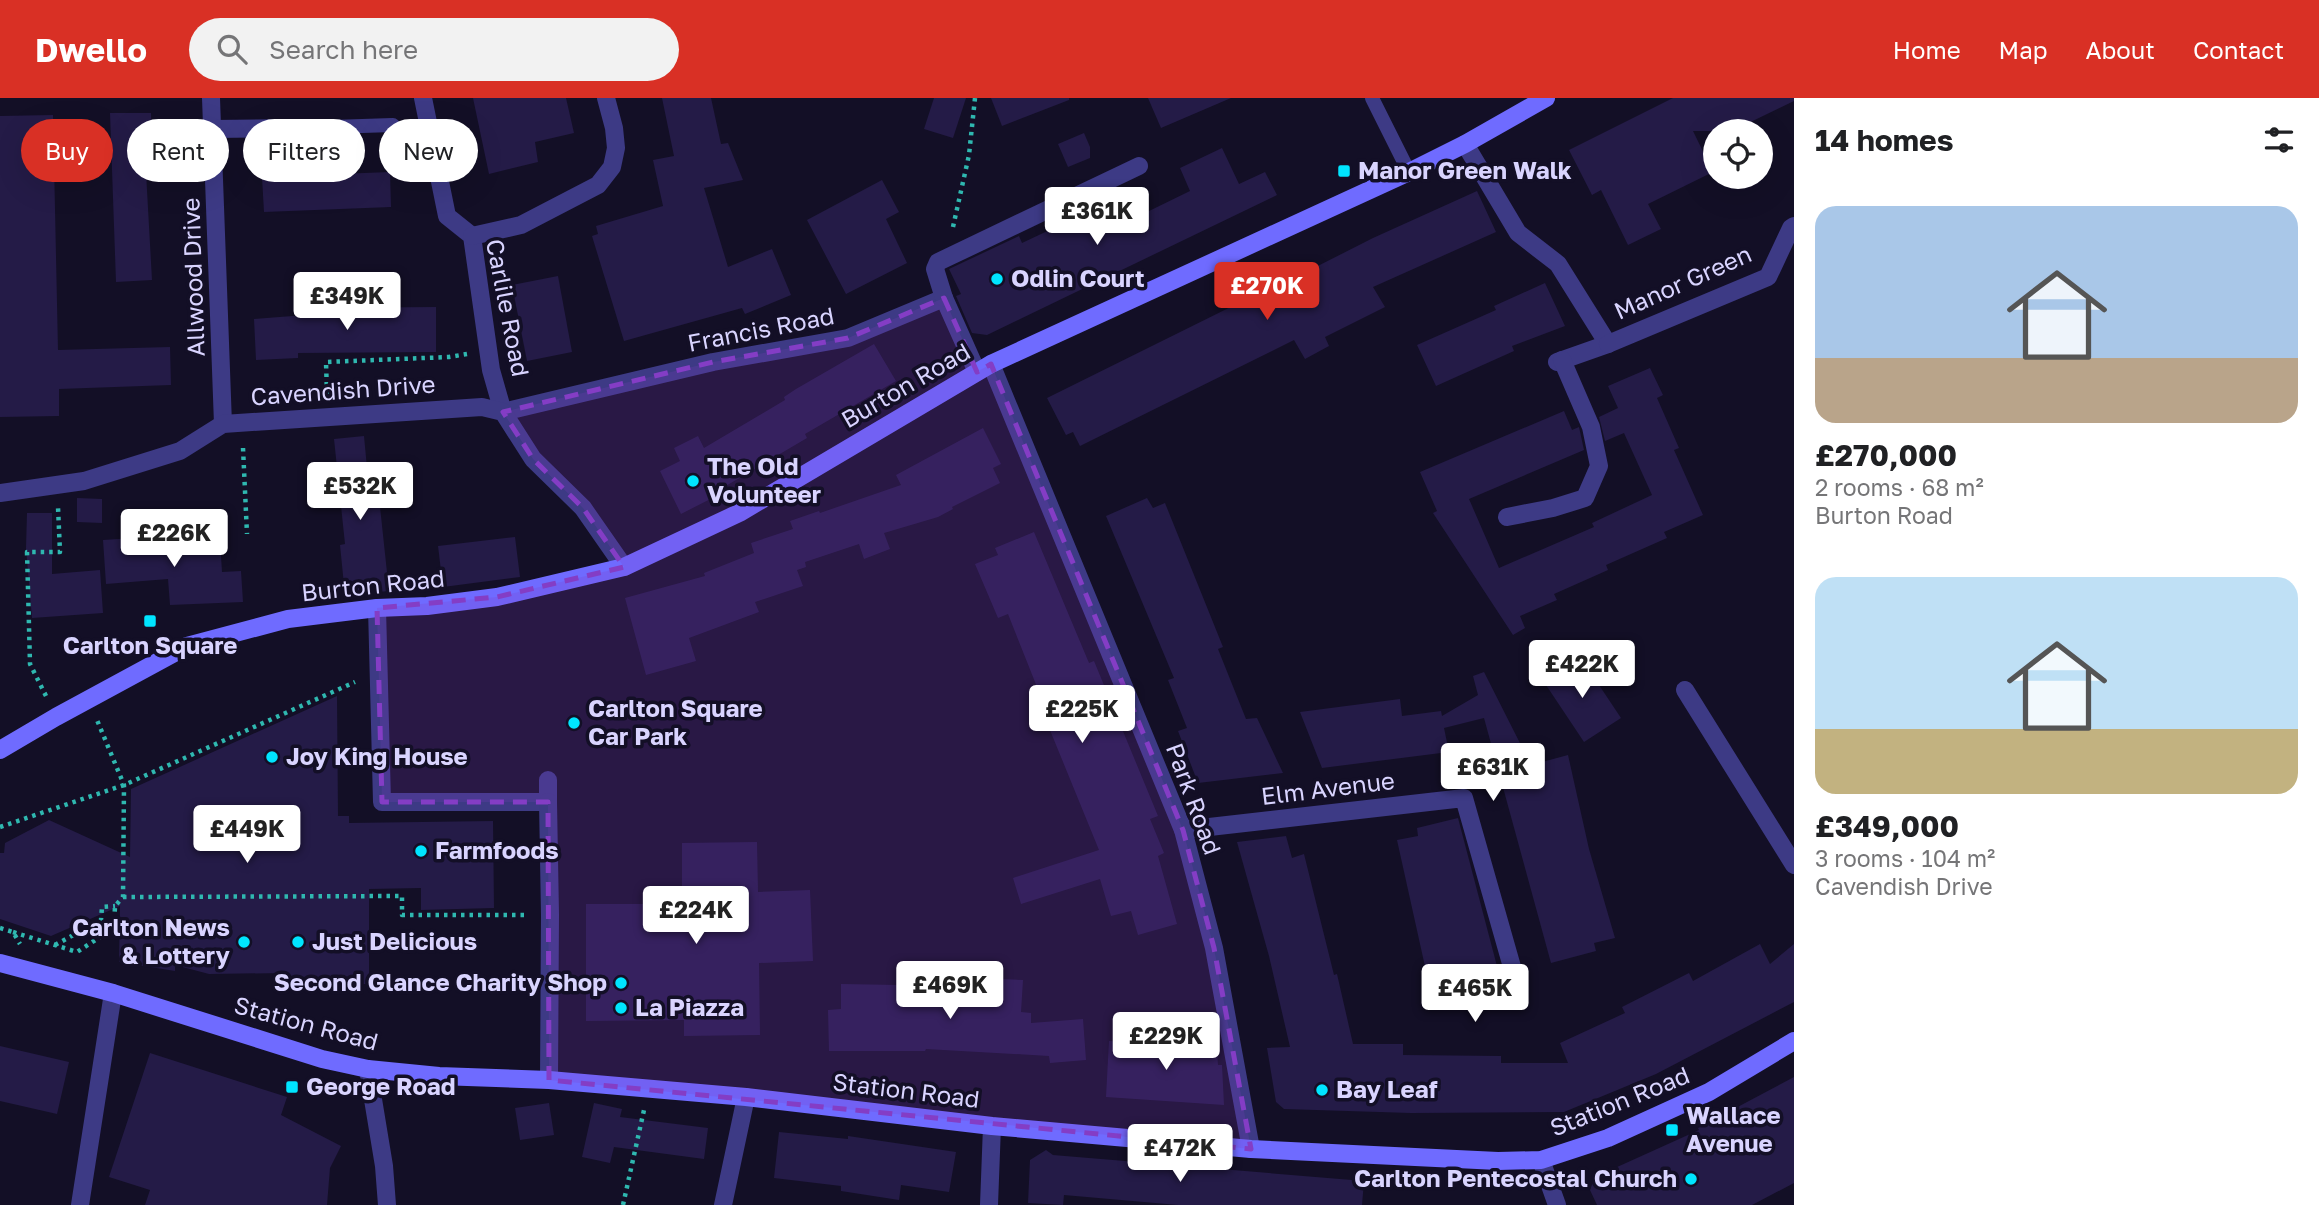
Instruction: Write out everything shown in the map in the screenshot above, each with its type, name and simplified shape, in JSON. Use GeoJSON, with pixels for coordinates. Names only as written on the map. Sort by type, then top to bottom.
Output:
{"type":"FeatureCollection","features":[{"type":"Feature","properties":{"kind":"street","name":"Allwood Drive"},"geometry":{"type":"LineString","coordinates":[[211,98],[212,119]]}},
{"type":"Feature","properties":{"kind":"street","name":"Carlile Road"},"geometry":{"type":"LineString","coordinates":[[423,98],[447,216],[472,236],[488,350],[503,412]]}},
{"type":"Feature","properties":{"kind":"street"},"geometry":{"type":"LineString","coordinates":[[472,236],[521,225],[598,185],[612,167],[616,148],[606,98]]}},
{"type":"Feature","properties":{"kind":"street","name":"Burton Road"},"geometry":{"type":"LineString","coordinates":[[0,750],[187,646],[288,619],[497,597],[624,567],[741,512],[984,369],[1409,172],[1546,98]]}},
{"type":"Feature","properties":{"kind":"street"},"geometry":{"type":"LineString","coordinates":[[1465,144],[1518,233],[1558,264],[1608,344],[1559,361],[1591,427],[1599,466],[1585,498],[1553,508],[1507,517]]}},
{"type":"Feature","properties":{"kind":"street"},"geometry":{"type":"LineString","coordinates":[[984,369],[944,298],[935,269],[938,262],[1139,166]]}},
{"type":"Feature","properties":{"kind":"street","name":"Allwood Drive"},"geometry":{"type":"LineString","coordinates":[[216,182],[232,424]]}},
{"type":"Feature","properties":{"kind":"street","name":"Manor Green"},"geometry":{"type":"LineString","coordinates":[[1608,344],[1768,277],[1794,226]]}},
{"type":"Feature","properties":{"kind":"street","name":"Francis Road"},"geometry":{"type":"LineString","coordinates":[[503,412],[713,362],[848,338],[944,298]]}},
{"type":"Feature","properties":{"kind":"street","name":"Park Road"},"geometry":{"type":"LineString","coordinates":[[984,369],[1183,830],[1214,948],[1251,1149]]}},
{"type":"Feature","properties":{"kind":"street","name":"Cavendish Drive"},"geometry":{"type":"LineString","coordinates":[[0,493],[84,481],[180,451],[232,424],[482,407],[503,412]]}},
{"type":"Feature","properties":{"kind":"street"},"geometry":{"type":"LineString","coordinates":[[503,412],[533,459],[583,508],[624,567]]}},
{"type":"Feature","properties":{"kind":"street"},"geometry":{"type":"LineString","coordinates":[[377,608],[382,802],[548,802]]}},
{"type":"Feature","properties":{"kind":"street"},"geometry":{"type":"LineString","coordinates":[[1685,690],[1794,865]]}},
{"type":"Feature","properties":{"kind":"street"},"geometry":{"type":"LineString","coordinates":[[548,780],[549,1080]]}},
{"type":"Feature","properties":{"kind":"street","name":"Elm Avenue"},"geometry":{"type":"LineString","coordinates":[[1183,830],[1464,798],[1514,974]]}},
{"type":"Feature","properties":{"kind":"street","name":"Station Road"},"geometry":{"type":"LineString","coordinates":[[0,963],[113,993],[322,1059],[368,1069],[439,1076],[549,1080],[746,1097],[992,1126],[1251,1149],[1498,1161],[1541,1160],[1608,1138],[1709,1091],[1794,1041]]}},
{"type":"Feature","properties":{"kind":"street"},"geometry":{"type":"LineString","coordinates":[[80,1205],[113,993]]}},
{"type":"Feature","properties":{"kind":"street"},"geometry":{"type":"LineString","coordinates":[[368,1069],[384,1166],[387,1205]]}},
{"type":"Feature","properties":{"kind":"street"},"geometry":{"type":"LineString","coordinates":[[723,1205],[746,1097]]}},
{"type":"Feature","properties":{"kind":"street"},"geometry":{"type":"LineString","coordinates":[[989,1205],[992,1126]]}},
{"type":"Feature","properties":{"kind":"street"},"geometry":{"type":"LineString","coordinates":[[1541,1160],[1557,1205]]}},
{"type":"Feature","properties":{"kind":"lane"},"geometry":{"type":"LineString","coordinates":[[1372,98],[1409,172]]}},
{"type":"Feature","properties":{"kind":"path"},"geometry":{"type":"LineString","coordinates":[[962,249],[952,225],[969,155],[975,98]]}},
{"type":"Feature","properties":{"kind":"path"},"geometry":{"type":"LineString","coordinates":[[327,417],[326,362],[449,357],[488,350]]}},
{"type":"Feature","properties":{"kind":"path"},"geometry":{"type":"LineString","coordinates":[[232,424],[247,534]]}},
{"type":"Feature","properties":{"kind":"path"},"geometry":{"type":"LineString","coordinates":[[56,717],[30,664],[27,552],[60,552],[57,485]]}},
{"type":"Feature","properties":{"kind":"path"},"geometry":{"type":"LineString","coordinates":[[0,827],[124,785],[379,671]]}},
{"type":"Feature","properties":{"kind":"path"},"geometry":{"type":"LineString","coordinates":[[13,932],[77,952],[114,928],[115,906],[123,897],[124,785],[89,699]]}},
{"type":"Feature","properties":{"kind":"path"},"geometry":{"type":"LineString","coordinates":[[123,897],[402,897],[402,915],[550,915]]}},
{"type":"Feature","properties":{"kind":"path"},"geometry":{"type":"LineString","coordinates":[[55,946],[101,920],[102,906],[115,906]]}},
{"type":"Feature","properties":{"kind":"path"},"geometry":{"type":"LineString","coordinates":[[623,1205],[649,1089]]}},
{"type":"Feature","properties":{"kind":"highlighted area"},"geometry":{"type":"Polygon","coordinates":[[[944,298],[977,372],[991,364],[1183,830],[1214,948],[1251,1149],[549,1080],[548,802],[382,802],[377,608],[497,597],[624,567],[583,508],[533,459],[503,412],[713,362],[848,338],[944,298]]]}},
{"type":"Feature","properties":{"kind":"building"},"geometry":{"type":"Polygon","coordinates":[[[473,98],[566,98],[574,133],[535,142],[538,162],[489,174],[473,98]]]}},
{"type":"Feature","properties":{"kind":"building"},"geometry":{"type":"Polygon","coordinates":[[[662,98],[711,98],[721,144],[728,143],[743,180],[704,188],[728,267],[772,249],[791,295],[745,314],[742,308],[624,341],[592,236],[598,234],[596,226],[663,206],[653,160],[674,156],[662,98]]]}},
{"type":"Feature","properties":{"kind":"building"},"geometry":{"type":"Polygon","coordinates":[[[934,98],[966,98],[953,138],[924,129],[934,98]]]}},
{"type":"Feature","properties":{"kind":"building"},"geometry":{"type":"Polygon","coordinates":[[[991,98],[1069,98],[1069,100],[1002,126],[991,98]]]}},
{"type":"Feature","properties":{"kind":"building"},"geometry":{"type":"Polygon","coordinates":[[[1148,98],[1231,98],[1161,128],[1148,98]]]}},
{"type":"Feature","properties":{"kind":"building"},"geometry":{"type":"Polygon","coordinates":[[[1673,98],[1794,98],[1794,101],[1757,119],[1703,119],[1703,131],[1693,131],[1703,152],[1703,177],[1648,204],[1661,229],[1628,245],[1601,190],[1592,195],[1569,150],[1673,98]]]}},
{"type":"Feature","properties":{"kind":"building"},"geometry":{"type":"Polygon","coordinates":[[[110,113],[151,113],[151,119],[127,119],[127,182],[147,182],[152,280],[116,282],[113,119],[110,119],[110,113]]]}},
{"type":"Feature","properties":{"kind":"building"},"geometry":{"type":"Polygon","coordinates":[[[53,115],[53,119],[21,119],[21,182],[54,182],[58,350],[170,347],[171,385],[59,389],[59,416],[0,417],[0,116],[53,115]]]}},
{"type":"Feature","properties":{"kind":"building"},"geometry":{"type":"Polygon","coordinates":[[[1084,133],[1090,147],[1090,158],[1068,167],[1058,144],[1084,133]]]}},
{"type":"Feature","properties":{"kind":"building"},"geometry":{"type":"Polygon","coordinates":[[[1222,148],[1239,184],[1265,172],[1277,195],[987,335],[972,333],[956,296],[961,294],[949,269],[1019,236],[1022,243],[1094,209],[1106,232],[1190,191],[1180,168],[1222,148]]]}},
{"type":"Feature","properties":{"kind":"building"},"geometry":{"type":"Polygon","coordinates":[[[379,172],[379,182],[390,182],[391,207],[264,212],[262,182],[365,182],[365,173],[379,172]]]}},
{"type":"Feature","properties":{"kind":"building"},"geometry":{"type":"Polygon","coordinates":[[[882,180],[899,212],[886,219],[907,263],[846,294],[807,220],[882,180]]]}},
{"type":"Feature","properties":{"kind":"building"},"geometry":{"type":"Polygon","coordinates":[[[1477,191],[1496,232],[1373,287],[1385,307],[1325,337],[1329,346],[1305,359],[1294,340],[1080,446],[1073,432],[1066,435],[1047,398],[1301,272],[1302,274],[1373,238],[1477,191]]]}},
{"type":"Feature","properties":{"kind":"building"},"geometry":{"type":"Polygon","coordinates":[[[558,276],[572,352],[527,361],[512,285],[558,276]]]}},
{"type":"Feature","properties":{"kind":"building"},"geometry":{"type":"Polygon","coordinates":[[[1545,283],[1565,326],[1512,346],[1514,351],[1436,386],[1417,345],[1496,310],[1494,306],[1545,283]]]}},
{"type":"Feature","properties":{"kind":"building"},"geometry":{"type":"Polygon","coordinates":[[[436,307],[436,352],[298,353],[298,358],[256,360],[254,319],[318,314],[318,308],[436,307]]]}},
{"type":"Feature","properties":{"kind":"building"},"geometry":{"type":"Polygon","coordinates":[[[874,344],[896,381],[805,434],[807,438],[724,487],[726,491],[681,514],[660,471],[680,461],[674,448],[698,436],[704,448],[785,400],[784,397],[796,389],[874,344]]]}},
{"type":"Feature","properties":{"kind":"building"},"geometry":{"type":"Polygon","coordinates":[[[1650,368],[1663,395],[1657,398],[1679,448],[1674,450],[1703,515],[1664,532],[1667,538],[1606,565],[1608,570],[1554,594],[1557,600],[1520,616],[1525,628],[1513,635],[1433,513],[1437,511],[1420,472],[1564,411],[1572,430],[1579,427],[1584,450],[1469,499],[1499,568],[1594,527],[1592,523],[1652,495],[1624,433],[1605,441],[1599,417],[1618,408],[1608,386],[1650,368]]]}},
{"type":"Feature","properties":{"kind":"building"},"geometry":{"type":"Polygon","coordinates":[[[983,428],[1001,464],[993,468],[1000,483],[938,517],[884,533],[890,549],[864,559],[859,544],[805,562],[806,567],[797,570],[803,586],[755,602],[759,612],[689,638],[696,661],[646,675],[625,598],[705,576],[704,573],[754,553],[751,543],[793,529],[790,521],[901,485],[896,475],[983,428]]]}},
{"type":"Feature","properties":{"kind":"building"},"geometry":{"type":"Polygon","coordinates":[[[364,436],[369,489],[378,488],[389,591],[345,595],[340,545],[345,544],[334,439],[364,436]]]}},
{"type":"Feature","properties":{"kind":"building"},"geometry":{"type":"Polygon","coordinates":[[[77,498],[102,499],[102,523],[77,522],[77,498]]]}},
{"type":"Feature","properties":{"kind":"building"},"geometry":{"type":"Polygon","coordinates":[[[1147,498],[1153,508],[1165,503],[1223,647],[1218,649],[1246,719],[1257,718],[1283,773],[1198,783],[1178,731],[1187,728],[1168,680],[1174,678],[1106,516],[1147,498]]]}},
{"type":"Feature","properties":{"kind":"building"},"geometry":{"type":"Polygon","coordinates":[[[27,513],[52,513],[52,574],[100,570],[103,613],[32,618],[26,548],[27,513]]]}},
{"type":"Feature","properties":{"kind":"building"},"geometry":{"type":"Polygon","coordinates":[[[1034,532],[1089,663],[1094,661],[1158,816],[1150,819],[1164,853],[1158,856],[1177,924],[1138,935],[1131,911],[1111,916],[1100,879],[1021,904],[1013,878],[1099,850],[1043,713],[1036,693],[1039,692],[1008,614],[998,618],[975,564],[998,555],[995,548],[1034,532]]]}},
{"type":"Feature","properties":{"kind":"building"},"geometry":{"type":"Polygon","coordinates":[[[150,537],[150,544],[220,540],[222,572],[241,571],[243,602],[170,605],[168,579],[106,584],[103,540],[150,537]]]}},
{"type":"Feature","properties":{"kind":"building"},"geometry":{"type":"Polygon","coordinates":[[[515,537],[520,577],[443,587],[438,546],[515,537]]]}},
{"type":"Feature","properties":{"kind":"building"},"geometry":{"type":"Polygon","coordinates":[[[1581,658],[1621,718],[1584,742],[1544,682],[1581,658]]]}},
{"type":"Feature","properties":{"kind":"building"},"geometry":{"type":"Polygon","coordinates":[[[1484,672],[1531,765],[1568,755],[1589,849],[1615,938],[1594,943],[1596,951],[1551,963],[1484,718],[1444,728],[1449,752],[1322,768],[1300,712],[1400,699],[1402,716],[1441,711],[1442,716],[1478,695],[1473,676],[1484,672]]]}},
{"type":"Feature","properties":{"kind":"building"},"geometry":{"type":"Polygon","coordinates":[[[337,696],[338,816],[349,816],[349,823],[493,821],[494,908],[421,910],[421,888],[369,889],[369,984],[284,985],[284,973],[209,974],[175,965],[175,971],[119,962],[120,906],[51,936],[0,919],[0,853],[4,853],[5,843],[49,820],[130,857],[131,789],[337,696]]]}},
{"type":"Feature","properties":{"kind":"building"},"geometry":{"type":"Polygon","coordinates":[[[1458,818],[1498,970],[1453,981],[1452,974],[1428,980],[1397,840],[1418,836],[1417,828],[1458,818]]]}},
{"type":"Feature","properties":{"kind":"building"},"geometry":{"type":"Polygon","coordinates":[[[1286,836],[1292,858],[1304,854],[1353,1044],[1403,1044],[1403,1055],[1501,1056],[1501,1063],[1568,1063],[1560,1043],[1625,1013],[1622,1007],[1689,973],[1693,981],[1760,944],[1770,964],[1794,944],[1794,1002],[1656,1074],[1564,1112],[1411,1113],[1284,1109],[1276,1102],[1267,1048],[1290,1047],[1269,956],[1237,842],[1286,836]]]}},
{"type":"Feature","properties":{"kind":"building"},"geometry":{"type":"Polygon","coordinates":[[[757,842],[758,892],[810,890],[813,961],[759,963],[760,1035],[684,1036],[684,1020],[586,1021],[586,904],[682,904],[682,843],[757,842]]]}},
{"type":"Feature","properties":{"kind":"building"},"geometry":{"type":"Polygon","coordinates":[[[957,977],[1023,980],[1021,1012],[1031,1013],[1031,1023],[1083,1019],[1086,1060],[1050,1063],[1049,1056],[926,1049],[829,1051],[828,1010],[841,1009],[841,984],[956,986],[957,977]]]}},
{"type":"Feature","properties":{"kind":"building"},"geometry":{"type":"Polygon","coordinates":[[[1183,1038],[1216,1039],[1218,1065],[1222,1065],[1224,1105],[1106,1097],[1109,1041],[1183,1045],[1183,1038]]]}},
{"type":"Feature","properties":{"kind":"building"},"geometry":{"type":"Polygon","coordinates":[[[0,1046],[69,1062],[57,1114],[0,1101],[0,1046]]]}},
{"type":"Feature","properties":{"kind":"building"},"geometry":{"type":"Polygon","coordinates":[[[150,1053],[287,1097],[281,1115],[341,1146],[330,1168],[327,1205],[145,1205],[150,1190],[109,1177],[150,1053]]]}},
{"type":"Feature","properties":{"kind":"building"},"geometry":{"type":"Polygon","coordinates":[[[1794,1077],[1794,1183],[1752,1205],[1597,1205],[1590,1190],[1595,1177],[1699,1130],[1698,1128],[1794,1077]]]}},
{"type":"Feature","properties":{"kind":"building"},"geometry":{"type":"Polygon","coordinates":[[[549,1103],[554,1135],[520,1140],[515,1108],[549,1103]]]}},
{"type":"Feature","properties":{"kind":"building"},"geometry":{"type":"Polygon","coordinates":[[[594,1103],[622,1109],[620,1117],[708,1128],[704,1159],[614,1147],[610,1163],[582,1157],[594,1103]]]}},
{"type":"Feature","properties":{"kind":"building"},"geometry":{"type":"Polygon","coordinates":[[[779,1132],[848,1139],[848,1136],[956,1152],[949,1192],[901,1185],[899,1200],[841,1191],[841,1186],[774,1178],[779,1132]]]}},
{"type":"Feature","properties":{"kind":"building"},"geometry":{"type":"Polygon","coordinates":[[[1046,1150],[1053,1155],[1364,1181],[1362,1205],[1178,1205],[1064,1195],[1063,1205],[1028,1203],[1030,1160],[1046,1150]]]}},
{"type":"Feature","properties":{"kind":"place","name":"Manor Green Walk"},"geometry":{"type":"Point","coordinates":[1344,171]}},
{"type":"Feature","properties":{"kind":"place","name":"Odlin Court"},"geometry":{"type":"Point","coordinates":[997,279]}},
{"type":"Feature","properties":{"kind":"place","name":"The Old Volunteer"},"geometry":{"type":"Point","coordinates":[693,481]}},
{"type":"Feature","properties":{"kind":"place","name":"Carlton Square"},"geometry":{"type":"Point","coordinates":[150,621]}},
{"type":"Feature","properties":{"kind":"place","name":"Carlton Square Car Park"},"geometry":{"type":"Point","coordinates":[574,723]}},
{"type":"Feature","properties":{"kind":"place","name":"Joy King House"},"geometry":{"type":"Point","coordinates":[272,757]}},
{"type":"Feature","properties":{"kind":"place","name":"Farmfoods"},"geometry":{"type":"Point","coordinates":[421,851]}},
{"type":"Feature","properties":{"kind":"place","name":"Carlton News & Lottery"},"geometry":{"type":"Point","coordinates":[244,942]}},
{"type":"Feature","properties":{"kind":"place","name":"Just Delicious"},"geometry":{"type":"Point","coordinates":[298,942]}},
{"type":"Feature","properties":{"kind":"place","name":"Second Glance Charity Shop"},"geometry":{"type":"Point","coordinates":[621,983]}},
{"type":"Feature","properties":{"kind":"place","name":"La Piazza"},"geometry":{"type":"Point","coordinates":[621,1008]}},
{"type":"Feature","properties":{"kind":"place","name":"George Road"},"geometry":{"type":"Point","coordinates":[292,1087]}},
{"type":"Feature","properties":{"kind":"place","name":"Bay Leaf"},"geometry":{"type":"Point","coordinates":[1322,1090]}},
{"type":"Feature","properties":{"kind":"place","name":"Wallace Avenue"},"geometry":{"type":"Point","coordinates":[1672,1130]}},
{"type":"Feature","properties":{"kind":"place","name":"Carlton Pentecostal Church"},"geometry":{"type":"Point","coordinates":[1691,1179]}}]}
